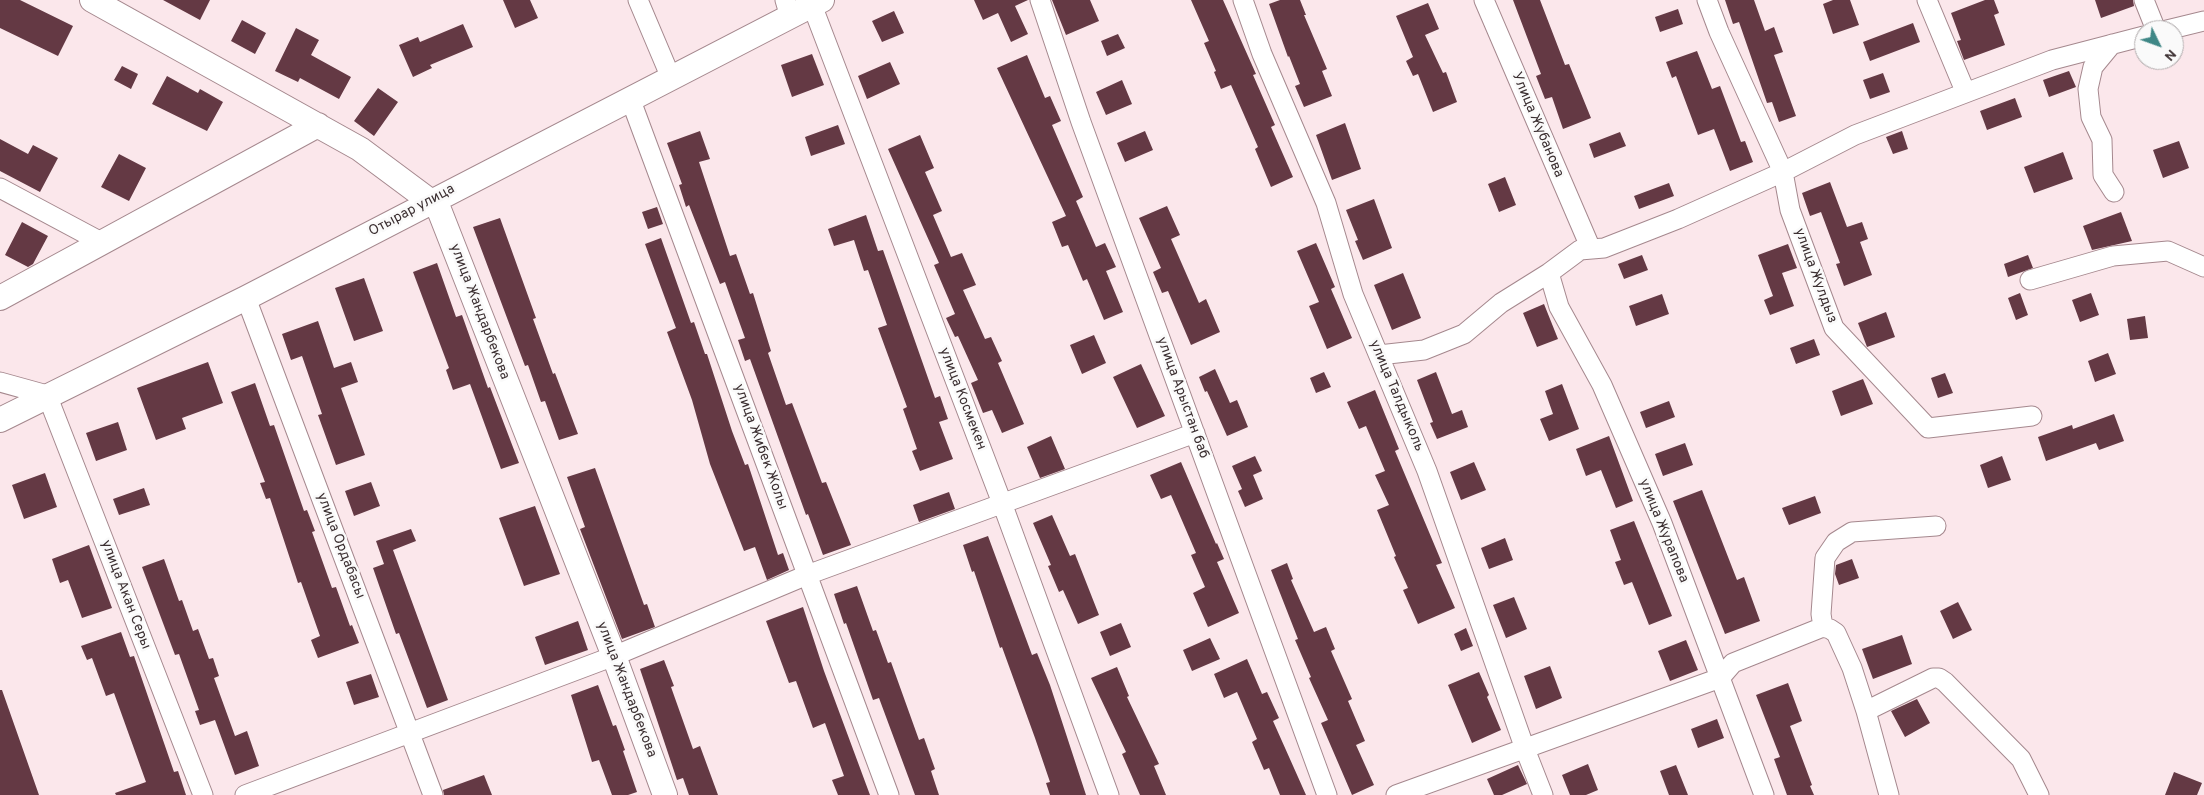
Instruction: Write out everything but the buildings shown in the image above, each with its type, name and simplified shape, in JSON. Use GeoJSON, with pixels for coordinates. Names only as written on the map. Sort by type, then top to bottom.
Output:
{"type":"FeatureCollection","features":[{"type":"Feature","properties":{"kind":"street","name":"улица Жандарбекова"},"geometry":{"type":"LineString","coordinates":[[92,0],[360,149],[438,207],[614,656],[665,795]]}},
{"type":"Feature","properties":{"kind":"street"},"geometry":{"type":"LineString","coordinates":[[638,0],[671,78]]}},
{"type":"Feature","properties":{"kind":"street","name":"улица Арыстан баб"},"geometry":{"type":"LineString","coordinates":[[1040,0],[1081,122],[1327,795]]}},
{"type":"Feature","properties":{"kind":"street","name":"улица Талдыколь"},"geometry":{"type":"LineString","coordinates":[[1243,0],[1262,54],[1326,204],[1353,294],[1427,472],[1525,749],[1544,795]]}},
{"type":"Feature","properties":{"kind":"street","name":"Улица Жубанова"},"geometry":{"type":"LineString","coordinates":[[1484,0],[1591,249]]}},
{"type":"Feature","properties":{"kind":"street","name":"улица Жулдыз"},"geometry":{"type":"LineString","coordinates":[[1707,0],[1719,32],[1782,172],[1790,210],[1834,328],[1928,428],[2032,416]]}},
{"type":"Feature","properties":{"kind":"street"},"geometry":{"type":"LineString","coordinates":[[1927,0],[1965,91]]}},
{"type":"Feature","properties":{"kind":"street"},"geometry":{"type":"LineString","coordinates":[[2144,0],[2152,20]]}},
{"type":"Feature","properties":{"kind":"street","name":"Отырар улица"},"geometry":{"type":"LineString","coordinates":[[0,420],[47,395],[246,298],[671,78],[787,8],[817,3]]}},
{"type":"Feature","properties":{"kind":"street","name":"улица Космекен"},"geometry":{"type":"LineString","coordinates":[[817,3],[1109,795]]}},
{"type":"Feature","properties":{"kind":"street"},"geometry":{"type":"LineString","coordinates":[[2184,26],[2204,21]]}},
{"type":"Feature","properties":{"kind":"street"},"geometry":{"type":"LineString","coordinates":[[1379,355],[1424,350],[1464,334],[1501,303],[1549,273],[1580,250],[1604,248],[1678,219],[1782,172],[1854,135],[1965,91],[2052,60],[2134,38]]}},
{"type":"Feature","properties":{"kind":"street"},"geometry":{"type":"LineString","coordinates":[[2112,44],[2093,67],[2088,89],[2091,117],[2102,140],[2103,175],[2114,192]]}},
{"type":"Feature","properties":{"kind":"street","name":"улица Жибек Жолы"},"geometry":{"type":"LineString","coordinates":[[630,98],[889,795]]}},
{"type":"Feature","properties":{"kind":"street"},"geometry":{"type":"LineString","coordinates":[[0,298],[318,125]]}},
{"type":"Feature","properties":{"kind":"street"},"geometry":{"type":"LineString","coordinates":[[0,188],[103,243]]}},
{"type":"Feature","properties":{"kind":"street"},"geometry":{"type":"LineString","coordinates":[[2030,280],[2113,256],[2168,251],[2204,267]]}},
{"type":"Feature","properties":{"kind":"street","name":"улица Журапова"},"geometry":{"type":"LineString","coordinates":[[1549,273],[1559,307],[1602,385],[1662,523],[1764,795]]}},
{"type":"Feature","properties":{"kind":"street","name":"улица Ордабасы"},"geometry":{"type":"LineString","coordinates":[[246,298],[433,795]]}},
{"type":"Feature","properties":{"kind":"street"},"geometry":{"type":"LineString","coordinates":[[0,382],[47,395]]}},
{"type":"Feature","properties":{"kind":"street","name":"улица Акан Серы"},"geometry":{"type":"LineString","coordinates":[[47,395],[203,795]]}},
{"type":"Feature","properties":{"kind":"street"},"geometry":{"type":"LineString","coordinates":[[245,795],[614,656],[807,575],[1194,433]]}},
{"type":"Feature","properties":{"kind":"street"},"geometry":{"type":"LineString","coordinates":[[1823,626],[1821,614],[1825,558],[1836,542],[1852,532],[1936,526]]}},
{"type":"Feature","properties":{"kind":"street"},"geometry":{"type":"LineString","coordinates":[[1396,795],[1720,678],[1733,663],[1823,626],[1830,628],[1836,633],[1852,668],[1890,795]]}},
{"type":"Feature","properties":{"kind":"street"},"geometry":{"type":"LineString","coordinates":[[1866,711],[1933,678],[1938,678],[1945,682],[2021,759],[2039,795]]}}]}
